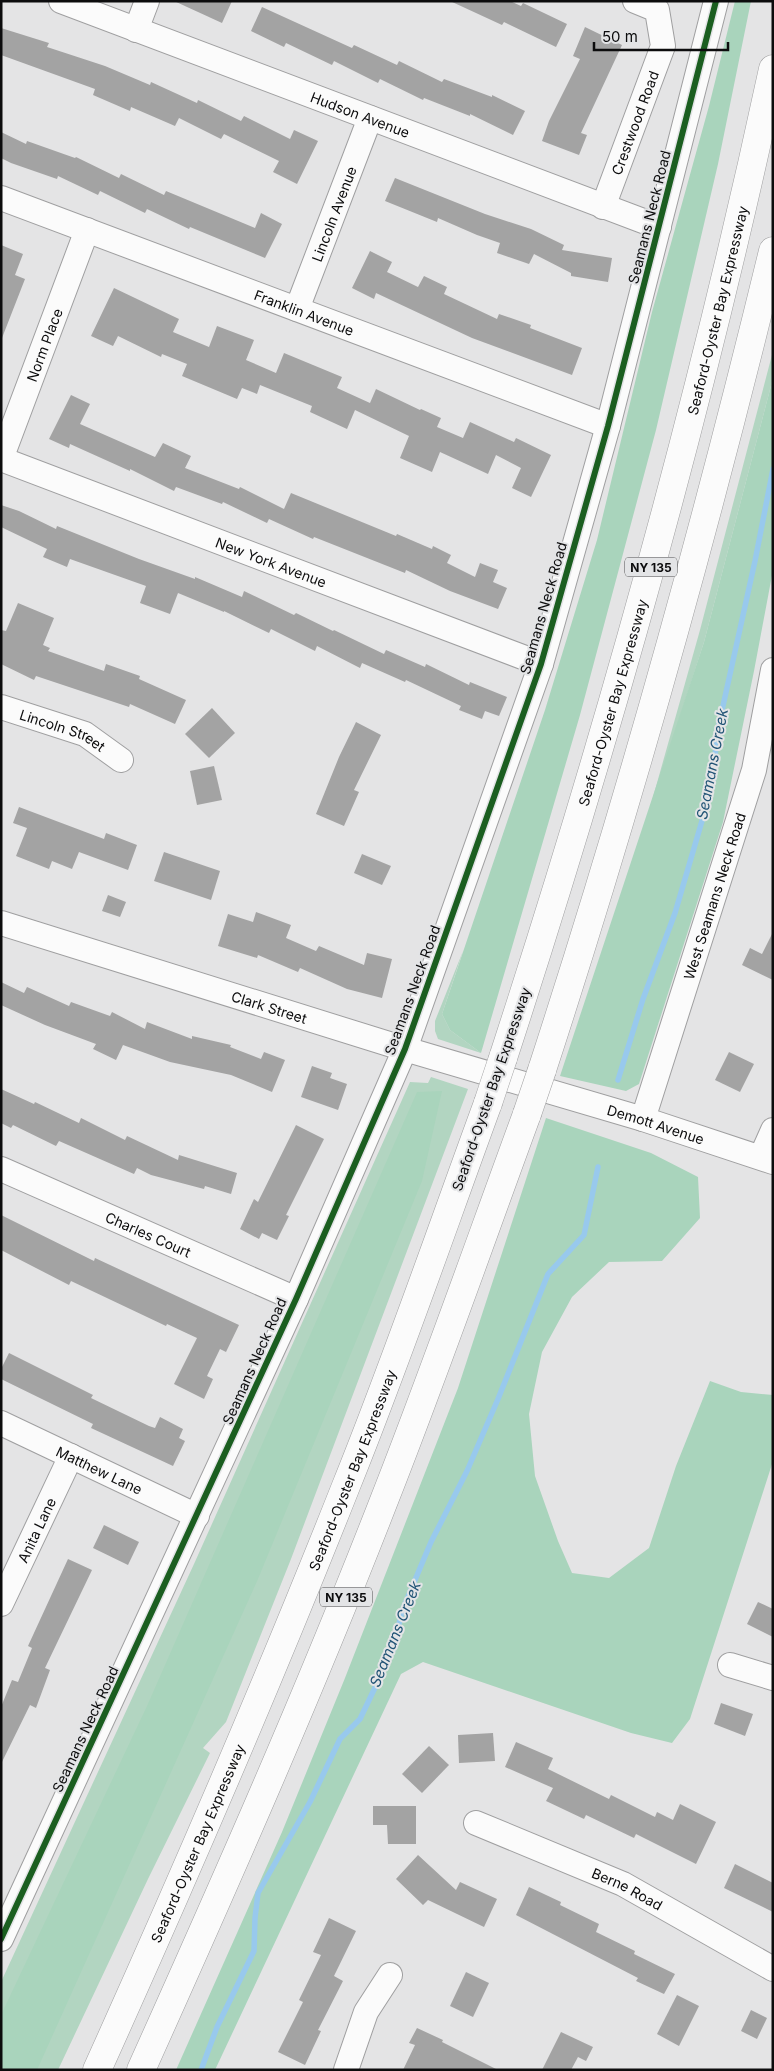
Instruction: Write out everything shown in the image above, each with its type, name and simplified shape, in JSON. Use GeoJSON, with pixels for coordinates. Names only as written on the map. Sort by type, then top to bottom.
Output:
{"type":"FeatureCollection","features":[{"type":"Feature","properties":{"kind":"highway","name":"Seaford-Oyster Bay Expressway"},"geometry":{"type":"LineString","coordinates":[[96,2070],[210,1813],[312,1572],[394,1361],[488,1103],[554,901],[632,636],[715,319],[773,69]]}},
{"type":"Feature","properties":{"kind":"highway","name":"NY 135"},"geometry":{"type":"LineString","coordinates":[[141,2070],[221,1891],[335,1623],[432,1374],[540,1079],[587,931],[671,647],[714,487],[773,251]]}},
{"type":"Feature","properties":{"kind":"highway"},"geometry":{"type":"LineString","coordinates":[[85,2070],[126,2005]]}},
{"type":"Feature","properties":{"kind":"street","name":"Hudson Avenue"},"geometry":{"type":"LineString","coordinates":[[61,1],[659,227]]}},
{"type":"Feature","properties":{"kind":"street"},"geometry":{"type":"LineString","coordinates":[[136,30],[147,1]]}},
{"type":"Feature","properties":{"kind":"street","name":"Crestwood Road"},"geometry":{"type":"LineString","coordinates":[[603,207],[663,46],[657,10],[635,1]]}},
{"type":"Feature","properties":{"kind":"street","name":"Seamans Neck Road"},"geometry":{"type":"LineString","coordinates":[[1,1939],[296,1299],[405,1049],[541,664],[608,426],[716,1]]}},
{"type":"Feature","properties":{"kind":"street","name":"Lincoln Avenue"},"geometry":{"type":"LineString","coordinates":[[297,309],[370,118]]}},
{"type":"Feature","properties":{"kind":"street","name":"Franklin Avenue"},"geometry":{"type":"LineString","coordinates":[[1,198],[608,426]]}},
{"type":"Feature","properties":{"kind":"street","name":"Norm Place"},"geometry":{"type":"LineString","coordinates":[[1,459],[87,230]]}},
{"type":"Feature","properties":{"kind":"street","name":"New York Avenue"},"geometry":{"type":"LineString","coordinates":[[1,459],[541,664]]}},
{"type":"Feature","properties":{"kind":"street","name":"West Seamans Neck Road"},"geometry":{"type":"LineString","coordinates":[[643,1119],[754,770],[773,670]]}},
{"type":"Feature","properties":{"kind":"street","name":"Lincoln Street"},"geometry":{"type":"LineString","coordinates":[[1,707],[85,734],[121,760]]}},
{"type":"Feature","properties":{"kind":"street","name":"Clark Street"},"geometry":{"type":"LineString","coordinates":[[1,923],[405,1049],[540,1079]]}},
{"type":"Feature","properties":{"kind":"street","name":"Demott Avenue"},"geometry":{"type":"LineString","coordinates":[[540,1079],[643,1119],[767,1160]]}},
{"type":"Feature","properties":{"kind":"street"},"geometry":{"type":"LineString","coordinates":[[767,1160],[773,1130]]}},
{"type":"Feature","properties":{"kind":"street","name":"Charles Court"},"geometry":{"type":"LineString","coordinates":[[1,1169],[296,1299]]}},
{"type":"Feature","properties":{"kind":"street","name":"Matthew Lane"},"geometry":{"type":"LineString","coordinates":[[1,1423],[197,1516]]}},
{"type":"Feature","properties":{"kind":"street","name":"Anita Lane"},"geometry":{"type":"LineString","coordinates":[[1,1604],[71,1456]]}},
{"type":"Feature","properties":{"kind":"street"},"geometry":{"type":"LineString","coordinates":[[730,1665],[773,1678]]}},
{"type":"Feature","properties":{"kind":"street","name":"Berne Road"},"geometry":{"type":"LineString","coordinates":[[476,1823],[623,1884],[773,1969]]}},
{"type":"Feature","properties":{"kind":"street"},"geometry":{"type":"LineString","coordinates":[[346,2070],[366,2012],[390,1975]]}},
{"type":"Feature","properties":{"kind":"green space"},"geometry":{"type":"Polygon","coordinates":[[[735,1],[751,1],[718,164],[656,430],[580,715],[481,1053],[450,1030],[442,1014],[545,710],[597,540],[652,312],[709,106],[735,1]]]}},
{"type":"Feature","properties":{"kind":"green space"},"geometry":{"type":"Polygon","coordinates":[[[773,351],[773,378],[704,642],[646,822],[700,630],[773,351]]]}},
{"type":"Feature","properties":{"kind":"green space"},"geometry":{"type":"Polygon","coordinates":[[[773,378],[773,570],[723,822],[639,1084],[626,1091],[560,1076],[704,642],[773,378]]]}},
{"type":"Feature","properties":{"kind":"green space"},"geometry":{"type":"Polygon","coordinates":[[[463,951],[442,1014],[450,1030],[481,1053],[438,1039],[435,1031],[435,1021],[463,951]]]}},
{"type":"Feature","properties":{"kind":"green space"},"geometry":{"type":"Polygon","coordinates":[[[431,1077],[468,1089],[291,1559],[226,1722],[203,1748],[210,1753],[58,2070],[1,2070],[1,1982],[194,1564],[410,1082],[428,1083],[431,1077]]]}},
{"type":"Feature","properties":{"kind":"green space"},"geometry":{"type":"Polygon","coordinates":[[[442,1091],[422,1181],[258,1579],[37,2070],[1,2070],[1,2015],[147,1706],[417,1092],[442,1091]]]}},
{"type":"Feature","properties":{"kind":"green space"},"geometry":{"type":"Polygon","coordinates":[[[546,1118],[651,1153],[698,1177],[700,1218],[662,1261],[609,1262],[572,1297],[542,1352],[529,1414],[535,1476],[558,1541],[572,1573],[609,1578],[649,1548],[676,1466],[710,1381],[741,1392],[773,1395],[773,1461],[690,1719],[672,1743],[631,1733],[423,1662],[401,1674],[215,2070],[176,2070],[282,1832],[345,1678],[458,1388],[546,1118]]]}},
{"type":"Feature","properties":{"kind":"building"},"geometry":{"type":"Polygon","coordinates":[[[174,1],[232,1],[222,23],[174,1]]]}},
{"type":"Feature","properties":{"kind":"building"},"geometry":{"type":"Polygon","coordinates":[[[450,1],[510,1],[521,6],[523,3],[567,24],[556,47],[504,22],[502,25],[450,1]]]}},
{"type":"Feature","properties":{"kind":"building"},"geometry":{"type":"Polygon","coordinates":[[[262,7],[352,48],[354,45],[397,65],[399,61],[442,82],[444,79],[492,97],[492,95],[525,111],[513,135],[470,114],[470,116],[424,98],[423,100],[380,79],[378,83],[334,61],[332,65],[286,43],[284,47],[251,31],[262,7]]]}},
{"type":"Feature","properties":{"kind":"building"},"geometry":{"type":"Polygon","coordinates":[[[585,27],[622,45],[581,133],[587,135],[579,155],[542,141],[549,121],[580,59],[573,56],[585,27]]]}},
{"type":"Feature","properties":{"kind":"building"},"geometry":{"type":"Polygon","coordinates":[[[1,28],[49,43],[47,47],[105,66],[150,85],[151,82],[197,103],[198,100],[241,121],[244,116],[290,139],[294,130],[318,141],[297,184],[273,172],[279,161],[224,134],[221,139],[179,118],[175,126],[131,107],[130,111],[93,95],[95,89],[1,55],[1,28]]]}},
{"type":"Feature","properties":{"kind":"building"},"geometry":{"type":"Polygon","coordinates":[[[1,132],[26,144],[27,141],[76,157],[119,178],[121,174],[164,195],[166,191],[255,228],[261,213],[282,224],[265,258],[190,227],[189,229],[147,209],[145,213],[100,191],[98,195],[58,176],[57,179],[11,163],[1,158],[1,132]]]}},
{"type":"Feature","properties":{"kind":"building"},"geometry":{"type":"Polygon","coordinates":[[[395,178],[485,214],[531,229],[564,245],[562,250],[612,258],[608,282],[571,276],[571,273],[534,254],[529,264],[497,253],[500,243],[438,218],[437,222],[385,201],[395,178]]]}},
{"type":"Feature","properties":{"kind":"building"},"geometry":{"type":"Polygon","coordinates":[[[1,245],[23,254],[15,275],[25,279],[2,338],[1,245]]]}},
{"type":"Feature","properties":{"kind":"building"},"geometry":{"type":"Polygon","coordinates":[[[370,251],[392,262],[387,272],[418,287],[424,276],[447,287],[444,294],[497,319],[499,314],[531,325],[530,328],[582,348],[572,375],[472,338],[376,293],[374,299],[352,288],[370,251]]]}},
{"type":"Feature","properties":{"kind":"building"},"geometry":{"type":"Polygon","coordinates":[[[114,288],[179,319],[173,332],[209,347],[217,326],[254,340],[246,360],[276,373],[284,353],[342,377],[337,388],[370,403],[376,389],[441,418],[437,427],[463,438],[470,422],[514,442],[516,438],[551,455],[531,497],[512,488],[521,468],[496,455],[488,474],[440,452],[432,472],[400,458],[409,436],[355,410],[347,429],[310,412],[312,406],[260,385],[257,394],[242,388],[237,399],[182,376],[187,364],[162,354],[161,357],[118,336],[113,346],[91,336],[114,288]]]}},
{"type":"Feature","properties":{"kind":"building"},"geometry":{"type":"Polygon","coordinates":[[[71,395],[90,404],[80,424],[155,457],[163,443],[191,456],[185,468],[239,489],[240,487],[284,509],[291,493],[396,536],[397,534],[432,549],[433,546],[451,555],[447,563],[475,577],[480,563],[498,570],[493,582],[507,588],[498,609],[450,591],[406,570],[405,573],[314,537],[313,539],[269,519],[267,523],[223,502],[222,504],[176,487],[174,491],[130,469],[130,471],[70,444],[69,448],[49,439],[71,395]]]}},
{"type":"Feature","properties":{"kind":"building"},"geometry":{"type":"Polygon","coordinates":[[[1,505],[19,511],[56,529],[57,526],[139,559],[195,579],[195,577],[242,597],[244,591],[384,654],[386,650],[425,667],[426,664],[469,685],[470,682],[507,697],[499,716],[485,711],[482,719],[459,710],[461,706],[406,680],[405,682],[362,663],[360,668],[317,646],[315,651],[271,629],[269,633],[224,611],[178,593],[170,614],[140,603],[146,586],[70,559],[67,567],[43,557],[47,549],[1,527],[1,505]]]}},
{"type":"Feature","properties":{"kind":"building"},"geometry":{"type":"Polygon","coordinates":[[[18,603],[54,618],[43,645],[50,648],[48,651],[104,671],[106,664],[140,676],[139,679],[186,700],[175,724],[130,704],[129,707],[36,676],[34,680],[1,664],[1,630],[6,631],[18,603]]]}},
{"type":"Feature","properties":{"kind":"building"},"geometry":{"type":"Polygon","coordinates":[[[212,708],[235,733],[209,758],[185,734],[212,708]]]}},
{"type":"Feature","properties":{"kind":"building"},"geometry":{"type":"Polygon","coordinates":[[[356,722],[381,735],[354,790],[359,792],[344,826],[316,814],[339,757],[356,722]]]}},
{"type":"Feature","properties":{"kind":"building"},"geometry":{"type":"Polygon","coordinates":[[[214,766],[222,800],[197,805],[190,771],[214,766]]]}},
{"type":"Feature","properties":{"kind":"building"},"geometry":{"type":"Polygon","coordinates":[[[19,807],[104,839],[106,833],[137,845],[128,870],[79,852],[72,869],[52,861],[49,869],[16,856],[27,828],[13,823],[19,807]]]}},
{"type":"Feature","properties":{"kind":"building"},"geometry":{"type":"Polygon","coordinates":[[[164,852],[220,871],[211,900],[154,881],[164,852]]]}},
{"type":"Feature","properties":{"kind":"building"},"geometry":{"type":"Polygon","coordinates":[[[362,854],[391,866],[382,885],[354,873],[362,854]]]}},
{"type":"Feature","properties":{"kind":"building"},"geometry":{"type":"Polygon","coordinates":[[[108,895],[126,902],[120,917],[102,911],[108,895]]]}},
{"type":"Feature","properties":{"kind":"building"},"geometry":{"type":"Polygon","coordinates":[[[256,912],[291,925],[286,938],[316,951],[319,946],[364,965],[367,953],[392,959],[382,998],[347,989],[300,968],[298,972],[258,955],[257,958],[218,946],[228,914],[253,922],[256,912]]]}},
{"type":"Feature","properties":{"kind":"building"},"geometry":{"type":"Polygon","coordinates":[[[773,932],[773,980],[742,965],[750,948],[762,954],[773,932]]]}},
{"type":"Feature","properties":{"kind":"building"},"geometry":{"type":"Polygon","coordinates":[[[1,982],[24,993],[27,987],[69,1006],[71,1002],[110,1016],[112,1012],[145,1029],[147,1022],[192,1039],[192,1036],[231,1045],[230,1047],[261,1059],[264,1052],[285,1060],[272,1092],[231,1075],[170,1062],[123,1045],[116,1060],[93,1049],[96,1044],[45,1025],[1,1005],[1,982]]]}},
{"type":"Feature","properties":{"kind":"building"},"geometry":{"type":"Polygon","coordinates":[[[729,1052],[754,1064],[740,1092],[715,1080],[729,1052]]]}},
{"type":"Feature","properties":{"kind":"building"},"geometry":{"type":"Polygon","coordinates":[[[312,1066],[332,1073],[330,1078],[347,1084],[338,1110],[301,1097],[312,1066]]]}},
{"type":"Feature","properties":{"kind":"building"},"geometry":{"type":"Polygon","coordinates":[[[1,1089],[34,1104],[35,1102],[79,1123],[81,1118],[125,1140],[127,1136],[178,1160],[179,1155],[237,1173],[231,1194],[205,1186],[204,1189],[151,1175],[137,1168],[134,1174],[59,1141],[56,1146],[13,1125],[11,1128],[1,1123],[1,1089]]]}},
{"type":"Feature","properties":{"kind":"building"},"geometry":{"type":"Polygon","coordinates":[[[296,1125],[324,1139],[286,1215],[289,1216],[277,1240],[262,1233],[259,1239],[240,1229],[254,1199],[258,1202],[296,1125]]]}},
{"type":"Feature","properties":{"kind":"building"},"geometry":{"type":"Polygon","coordinates":[[[1,1215],[94,1261],[95,1258],[239,1325],[226,1352],[220,1349],[207,1376],[213,1379],[204,1399],[174,1384],[197,1338],[167,1324],[166,1326],[71,1281],[69,1285],[1,1250],[1,1215]]]}},
{"type":"Feature","properties":{"kind":"building"},"geometry":{"type":"Polygon","coordinates":[[[9,1353],[93,1395],[91,1398],[149,1426],[155,1428],[160,1417],[183,1429],[179,1438],[185,1441],[173,1466],[91,1428],[93,1424],[1,1379],[1,1369],[9,1353]]]}},
{"type":"Feature","properties":{"kind":"building"},"geometry":{"type":"Polygon","coordinates":[[[104,1525],[139,1542],[128,1565],[93,1548],[104,1525]]]}},
{"type":"Feature","properties":{"kind":"building"},"geometry":{"type":"Polygon","coordinates":[[[68,1559],[92,1570],[45,1668],[50,1670],[36,1708],[30,1705],[1,1764],[1,1707],[12,1680],[18,1682],[32,1648],[28,1646],[68,1559]]]}},
{"type":"Feature","properties":{"kind":"building"},"geometry":{"type":"Polygon","coordinates":[[[758,1602],[773,1609],[773,1637],[747,1624],[758,1602]]]}},
{"type":"Feature","properties":{"kind":"building"},"geometry":{"type":"Polygon","coordinates":[[[721,1703],[753,1714],[745,1736],[714,1724],[721,1703]]]}},
{"type":"Feature","properties":{"kind":"building"},"geometry":{"type":"Polygon","coordinates":[[[493,1733],[495,1761],[459,1763],[458,1735],[493,1733]]]}},
{"type":"Feature","properties":{"kind":"building"},"geometry":{"type":"Polygon","coordinates":[[[516,1742],[553,1758],[548,1769],[609,1799],[611,1795],[655,1817],[657,1812],[673,1820],[680,1804],[716,1822],[696,1864],[636,1834],[634,1838],[586,1815],[584,1819],[546,1801],[553,1788],[505,1767],[516,1742]]]}},
{"type":"Feature","properties":{"kind":"building"},"geometry":{"type":"Polygon","coordinates":[[[429,1746],[449,1765],[422,1793],[402,1774],[429,1746]]]}},
{"type":"Feature","properties":{"kind":"building"},"geometry":{"type":"Polygon","coordinates":[[[373,1806],[416,1806],[416,1844],[388,1844],[387,1825],[373,1825],[373,1806]]]}},
{"type":"Feature","properties":{"kind":"building"},"geometry":{"type":"Polygon","coordinates":[[[418,1855],[456,1890],[460,1882],[497,1899],[484,1927],[428,1900],[423,1905],[396,1879],[418,1855]]]}},
{"type":"Feature","properties":{"kind":"building"},"geometry":{"type":"Polygon","coordinates":[[[735,1864],[773,1883],[773,1912],[724,1888],[735,1864]]]}},
{"type":"Feature","properties":{"kind":"building"},"geometry":{"type":"Polygon","coordinates":[[[529,1887],[561,1902],[560,1905],[599,1924],[596,1932],[635,1951],[634,1954],[675,1974],[664,1994],[636,1981],[638,1978],[516,1915],[529,1887]]]}},
{"type":"Feature","properties":{"kind":"building"},"geometry":{"type":"Polygon","coordinates":[[[329,1918],[356,1931],[334,1976],[343,1981],[318,2030],[321,2031],[305,2065],[278,2052],[303,2002],[299,2000],[321,1955],[313,1952],[329,1918]]]}},
{"type":"Feature","properties":{"kind":"building"},"geometry":{"type":"Polygon","coordinates":[[[466,1972],[489,1983],[473,2017],[450,2006],[466,1972]]]}},
{"type":"Feature","properties":{"kind":"building"},"geometry":{"type":"Polygon","coordinates":[[[677,1995],[699,2006],[679,2046],[657,2034],[677,1995]]]}},
{"type":"Feature","properties":{"kind":"building"},"geometry":{"type":"Polygon","coordinates":[[[751,2010],[767,2018],[757,2039],[741,2031],[751,2010]]]}},
{"type":"Feature","properties":{"kind":"building"},"geometry":{"type":"Polygon","coordinates":[[[417,2028],[498,2070],[403,2070],[415,2045],[409,2043],[417,2028]]]}},
{"type":"Feature","properties":{"kind":"building"},"geometry":{"type":"Polygon","coordinates":[[[561,2032],[593,2047],[586,2061],[578,2057],[571,2070],[542,2070],[561,2032]]]}},
{"type":"Feature","properties":{"kind":"waterway","name":"Seamans Creek"},"geometry":{"type":"LineString","coordinates":[[618,1080],[643,999],[675,913],[709,797],[713,781],[717,733],[773,469]]}},
{"type":"Feature","properties":{"kind":"waterway","name":"Seamans Creek"},"geometry":{"type":"LineString","coordinates":[[201,2070],[217,2027],[254,1951],[258,1893],[310,1802],[340,1739],[360,1719],[393,1650],[402,1611],[431,1542],[467,1471],[548,1274],[584,1235],[598,1167]]}},
{"type":"Feature","properties":{"kind":"cycle path"},"geometry":{"type":"LineString","coordinates":[[1,1939],[296,1299],[405,1049],[541,664],[608,426],[716,1]]}}]}
